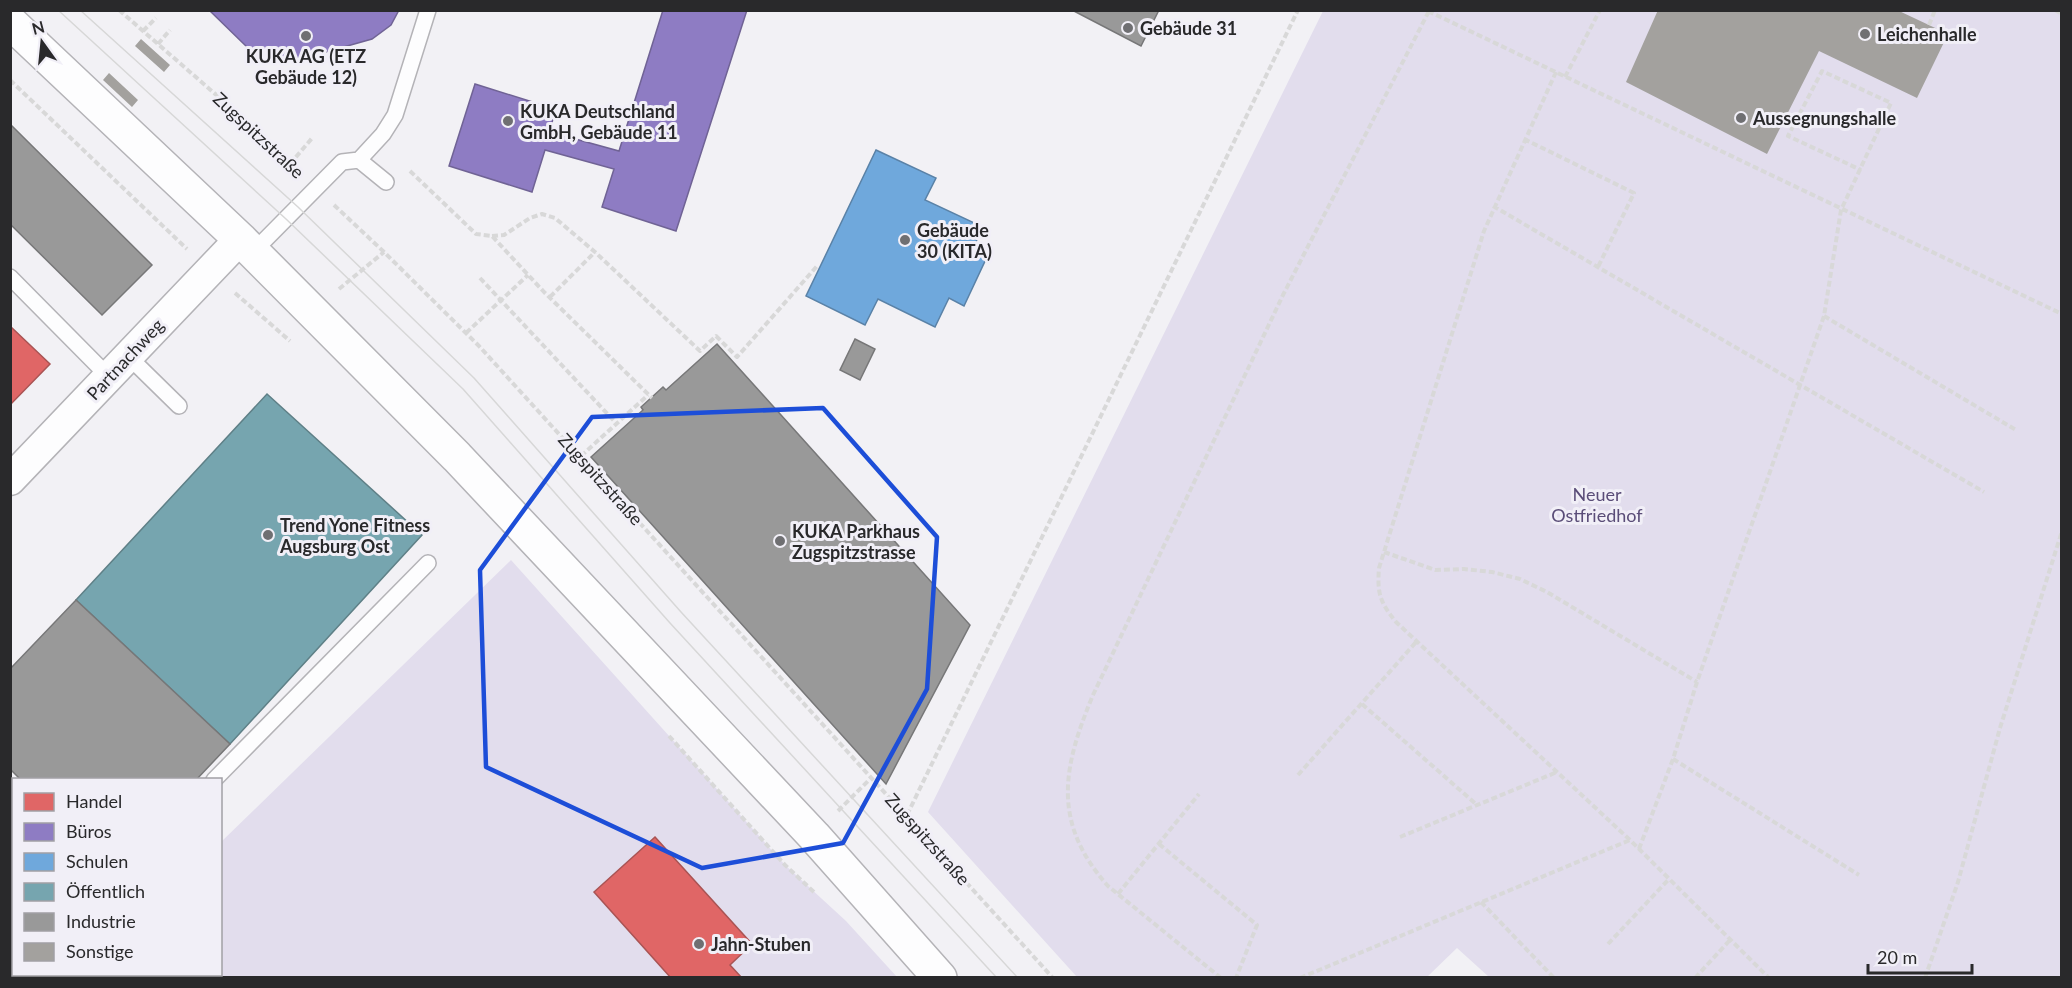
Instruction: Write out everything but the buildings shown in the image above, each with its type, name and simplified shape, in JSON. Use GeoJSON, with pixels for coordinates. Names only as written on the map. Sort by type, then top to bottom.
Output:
{"type":"FeatureCollection","features":[{"type":"Feature","properties":{"kind":"street"},"geometry":{"type":"LineString","coordinates":[[10,22],[246,245],[489,492],[814,836],[940,978]]}},
{"type":"Feature","properties":{"kind":"street","name":"Partnachweg"},"geometry":{"type":"LineString","coordinates":[[10,480],[209,270],[246,245]]}},
{"type":"Feature","properties":{"kind":"lane"},"geometry":{"type":"LineString","coordinates":[[246,245],[316,188],[342,162],[359,160],[377,140],[395,115],[428,10]]}},
{"type":"Feature","properties":{"kind":"lane"},"geometry":{"type":"LineString","coordinates":[[359,160],[386,182]]}},
{"type":"Feature","properties":{"kind":"lane"},"geometry":{"type":"LineString","coordinates":[[10,278],[118,366],[179,406]]}},
{"type":"Feature","properties":{"kind":"lane"},"geometry":{"type":"LineString","coordinates":[[216,778],[428,563]]}},
{"type":"Feature","properties":{"kind":"path"},"geometry":{"type":"LineString","coordinates":[[907,815],[1298,10]]}},
{"type":"Feature","properties":{"kind":"path"},"geometry":{"type":"LineString","coordinates":[[1565,77],[1600,10]]}},
{"type":"Feature","properties":{"kind":"path"},"geometry":{"type":"LineString","coordinates":[[1929,26],[1935,10]]}},
{"type":"Feature","properties":{"kind":"path"},"geometry":{"type":"LineString","coordinates":[[2055,10],[2061,14]]}},
{"type":"Feature","properties":{"kind":"path","name":"Zugspitzstraße"},"geometry":{"type":"LineString","coordinates":[[120,11],[253,127],[466,333],[581,456],[1053,978]]}},
{"type":"Feature","properties":{"kind":"path"},"geometry":{"type":"LineString","coordinates":[[1221,978],[1108,886],[1094,871],[1082,850],[1072,823],[1068,797],[1068,769],[1076,736],[1093,695],[1282,295],[1428,11],[2061,314]]}},
{"type":"Feature","properties":{"kind":"path"},"geometry":{"type":"LineString","coordinates":[[143,31],[156,18]]}},
{"type":"Feature","properties":{"kind":"path"},"geometry":{"type":"LineString","coordinates":[[158,44],[170,30]]}},
{"type":"Feature","properties":{"kind":"path"},"geometry":{"type":"LineString","coordinates":[[1639,849],[1673,759],[1697,682],[1824,316],[1841,210],[1861,170],[1891,104],[1822,71],[1788,136],[1861,170]]}},
{"type":"Feature","properties":{"kind":"path"},"geometry":{"type":"LineString","coordinates":[[1556,72],[1493,206],[1484,231],[1379,568],[1378,587],[1382,605],[1396,622],[1630,840],[1769,978]]}},
{"type":"Feature","properties":{"kind":"path"},"geometry":{"type":"LineString","coordinates":[[10,80],[209,270]]}},
{"type":"Feature","properties":{"kind":"path"},"geometry":{"type":"LineString","coordinates":[[290,164],[314,136]]}},
{"type":"Feature","properties":{"kind":"path"},"geometry":{"type":"LineString","coordinates":[[1524,139],[1634,193],[1598,267]]}},
{"type":"Feature","properties":{"kind":"path"},"geometry":{"type":"LineString","coordinates":[[377,140],[476,234],[492,236],[504,234],[530,218],[542,214],[555,218],[595,252],[700,351],[716,336],[737,357],[818,265]]}},
{"type":"Feature","properties":{"kind":"path"},"geometry":{"type":"LineString","coordinates":[[1493,206],[1984,492]]}},
{"type":"Feature","properties":{"kind":"path"},"geometry":{"type":"LineString","coordinates":[[492,236],[549,297],[650,396],[581,456]]}},
{"type":"Feature","properties":{"kind":"path"},"geometry":{"type":"LineString","coordinates":[[549,297],[595,252]]}},
{"type":"Feature","properties":{"kind":"path"},"geometry":{"type":"LineString","coordinates":[[466,333],[528,275]]}},
{"type":"Feature","properties":{"kind":"path"},"geometry":{"type":"LineString","coordinates":[[480,278],[617,423]]}},
{"type":"Feature","properties":{"kind":"path"},"geometry":{"type":"LineString","coordinates":[[1824,316],[2016,430]]}},
{"type":"Feature","properties":{"kind":"path"},"geometry":{"type":"LineString","coordinates":[[1925,978],[1958,882],[2000,728],[2061,531]]}},
{"type":"Feature","properties":{"kind":"path"},"geometry":{"type":"LineString","coordinates":[[1384,552],[1435,570],[1464,569],[1520,579],[1547,592],[1697,682]]}},
{"type":"Feature","properties":{"kind":"path"},"geometry":{"type":"LineString","coordinates":[[1298,775],[1417,641]]}},
{"type":"Feature","properties":{"kind":"path"},"geometry":{"type":"LineString","coordinates":[[1362,704],[1477,806]]}},
{"type":"Feature","properties":{"kind":"path"},"geometry":{"type":"LineString","coordinates":[[1673,759],[1859,875]]}},
{"type":"Feature","properties":{"kind":"path"},"geometry":{"type":"LineString","coordinates":[[1400,837],[1557,772]]}},
{"type":"Feature","properties":{"kind":"path"},"geometry":{"type":"LineString","coordinates":[[1118,894],[1199,794]]}},
{"type":"Feature","properties":{"kind":"path"},"geometry":{"type":"LineString","coordinates":[[1300,978],[1630,840]]}},
{"type":"Feature","properties":{"kind":"path"},"geometry":{"type":"LineString","coordinates":[[1159,844],[1257,925],[1236,978]]}},
{"type":"Feature","properties":{"kind":"path"},"geometry":{"type":"LineString","coordinates":[[1608,944],[1669,879]]}},
{"type":"Feature","properties":{"kind":"path"},"geometry":{"type":"LineString","coordinates":[[1481,902],[1554,978]]}},
{"type":"Feature","properties":{"kind":"path"},"geometry":{"type":"LineString","coordinates":[[1695,978],[1730,940]]}},
{"type":"Feature","properties":{"kind":"highlighted area"},"geometry":{"type":"Polygon","coordinates":[[[823,408],[937,537],[927,689],[843,843],[702,868],[486,767],[480,570],[592,417],[823,408]]]}},
{"type":"Feature","properties":{"kind":"green space","name":"Neuer Ostfriedhof"},"geometry":{"type":"Polygon","coordinates":[[[1323,11],[2061,11],[2061,977],[1489,977],[1457,948],[1427,977],[1077,977],[928,812],[1323,11]]]}},
{"type":"Feature","properties":{"kind":"green space"},"geometry":{"type":"Polygon","coordinates":[[[511,560],[785,865],[846,921],[897,977],[81,978],[82,976],[222,976],[222,841],[511,560]]]}},
{"type":"Feature","properties":{"kind":"tram line"},"geometry":{"type":"LineString","coordinates":[[58,10],[286,219],[463,389],[670,623],[997,978]]}},
{"type":"Feature","properties":{"kind":"tram line"},"geometry":{"type":"LineString","coordinates":[[80,10],[298,207],[474,378],[681,612],[1018,978]]}},
{"type":"Feature","properties":{"kind":"place","name":"Gebäude 31"},"geometry":{"type":"Point","coordinates":[1128,28]}},
{"type":"Feature","properties":{"kind":"place","name":"Leichenhalle"},"geometry":{"type":"Point","coordinates":[1865,34]}},
{"type":"Feature","properties":{"kind":"place","name":"KUKA AG (ETZ Gebäude 12)"},"geometry":{"type":"Point","coordinates":[306,36]}},
{"type":"Feature","properties":{"kind":"place","name":"Aussegnungshalle"},"geometry":{"type":"Point","coordinates":[1741,118]}},
{"type":"Feature","properties":{"kind":"place","name":"KUKA Deutschland GmbH, Gebäude 11"},"geometry":{"type":"Point","coordinates":[508,121]}},
{"type":"Feature","properties":{"kind":"place","name":"Gebäude 30 (KITA)"},"geometry":{"type":"Point","coordinates":[905,240]}},
{"type":"Feature","properties":{"kind":"place","name":"Trend Yone Fitness Augsburg Ost"},"geometry":{"type":"Point","coordinates":[268,535]}},
{"type":"Feature","properties":{"kind":"place","name":"KUKA Parkhaus Zugspitzstrasse"},"geometry":{"type":"Point","coordinates":[780,541]}},
{"type":"Feature","properties":{"kind":"place","name":"Jahn-Stuben"},"geometry":{"type":"Point","coordinates":[699,944]}}]}
